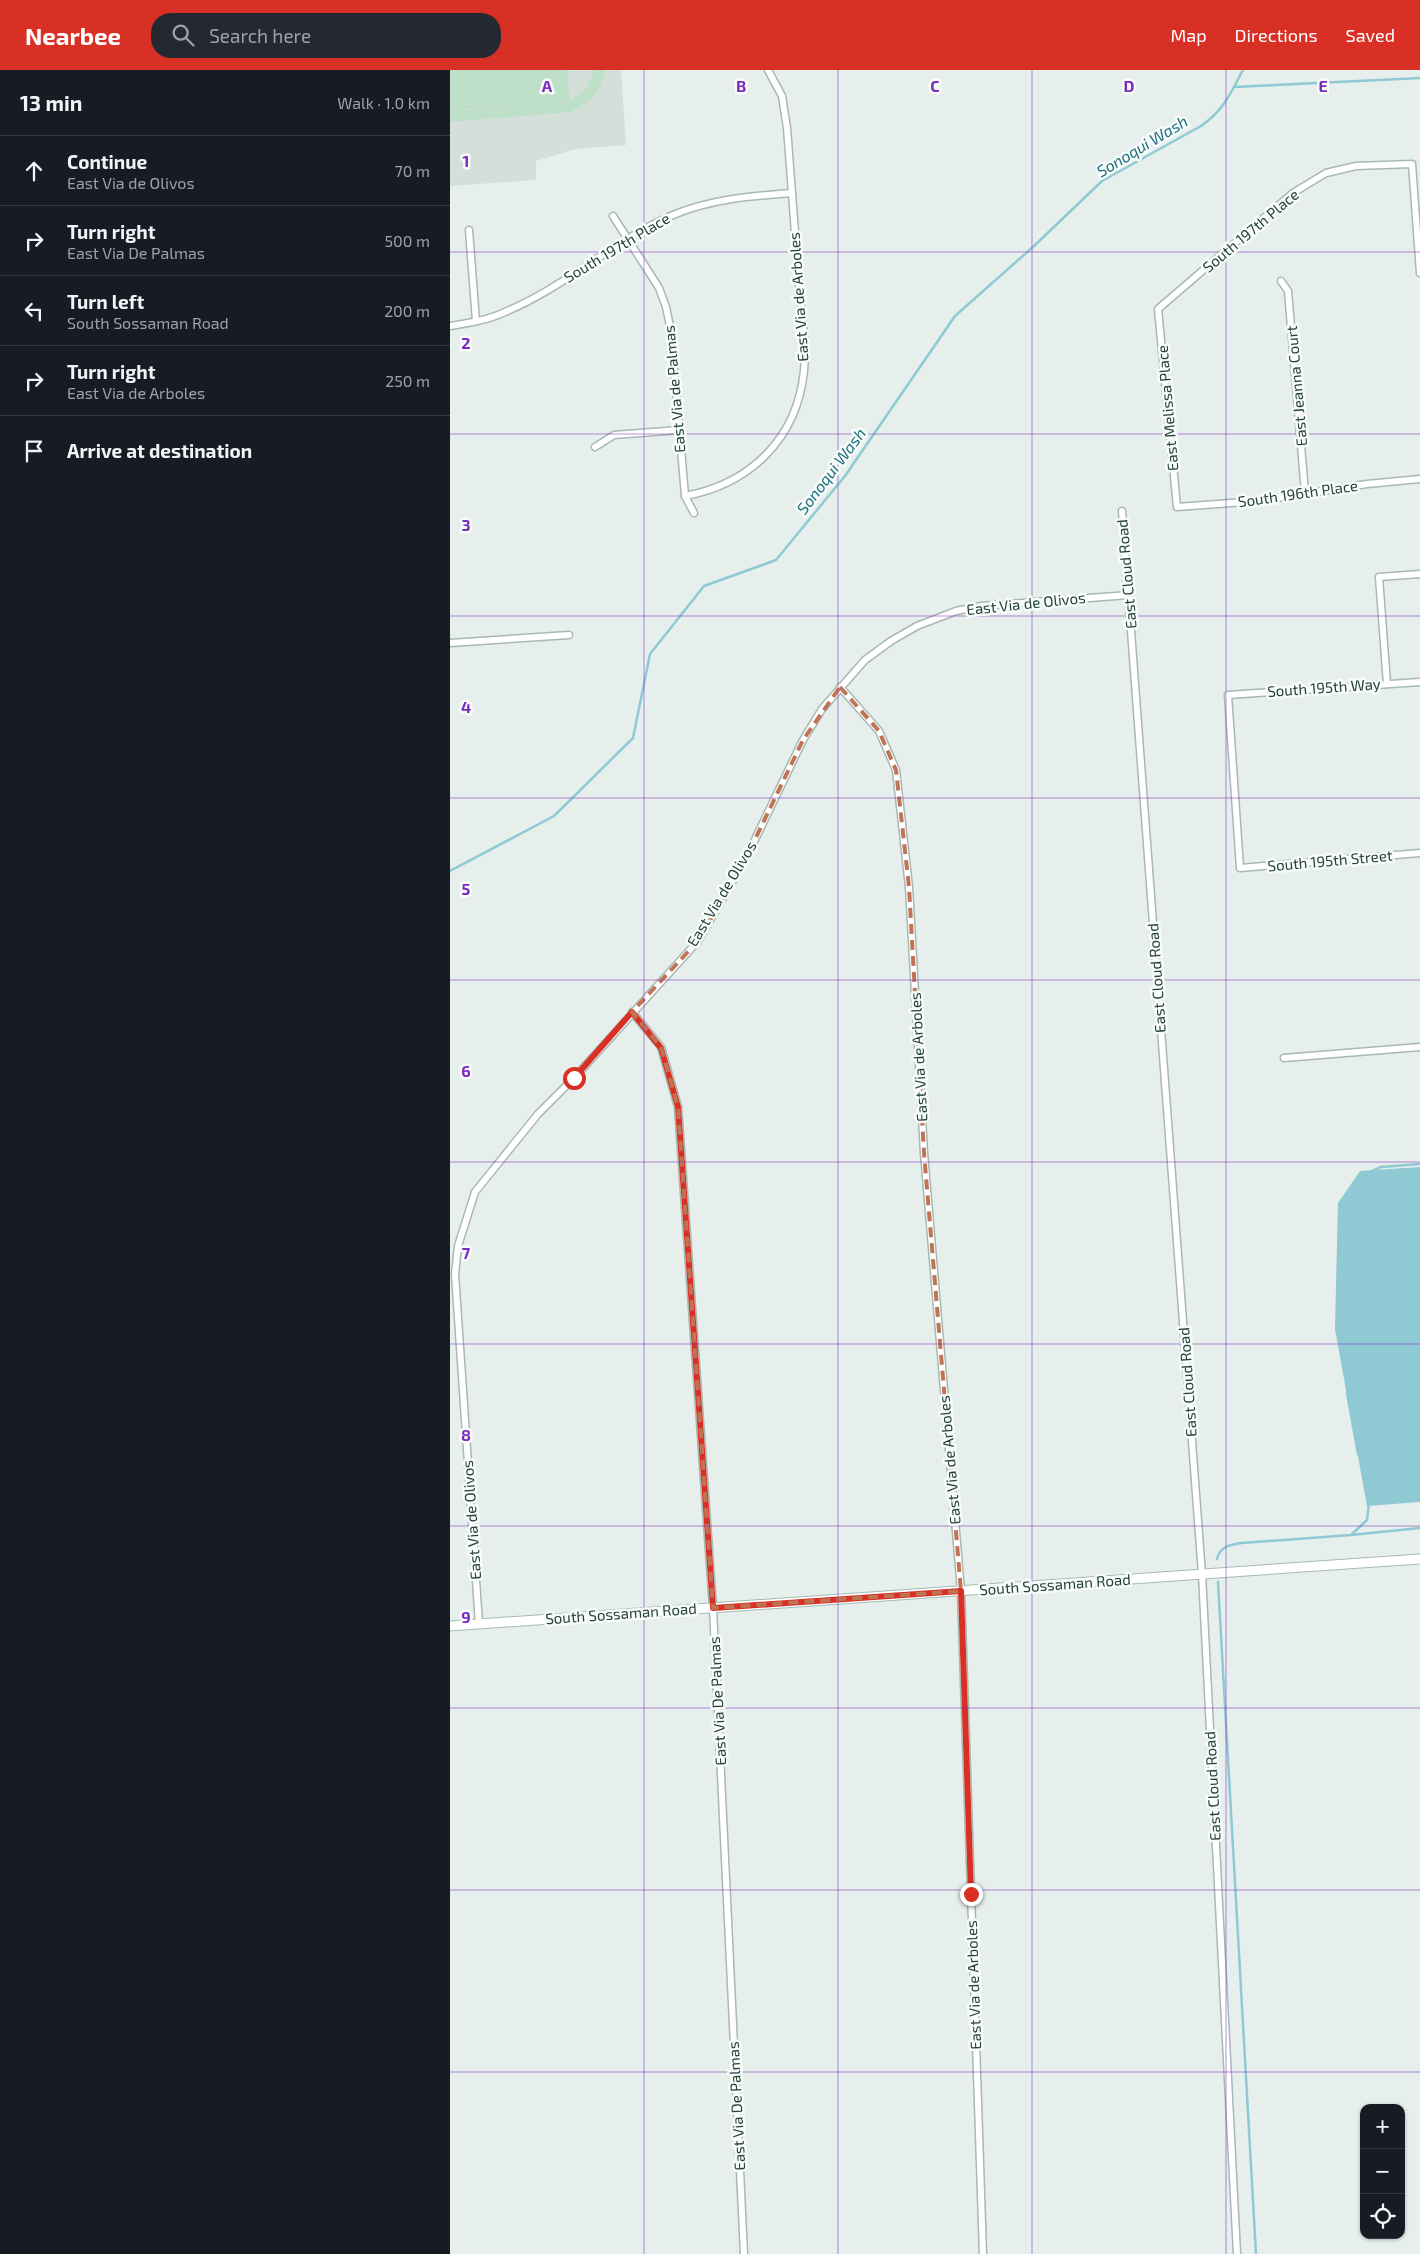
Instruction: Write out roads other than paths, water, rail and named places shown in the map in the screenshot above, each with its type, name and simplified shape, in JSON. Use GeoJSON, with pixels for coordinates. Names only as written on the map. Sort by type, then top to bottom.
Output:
{"type":"FeatureCollection","features":[{"type":"Feature","properties":{"kind":"main road","name":"South Sossaman Road"},"geometry":{"type":"LineString","coordinates":[[450,1626],[1420,1559]]}},
{"type":"Feature","properties":{"kind":"street","name":"East Via de Arboles"},"geometry":{"type":"LineString","coordinates":[[685,496],[706,492],[718,487],[755,466],[770,451],[792,417],[801,392],[804,361],[784,109],[782,96],[768,70]]}},
{"type":"Feature","properties":{"kind":"street","name":"South 197th Place"},"geometry":{"type":"LineString","coordinates":[[1158,309],[1293,193],[1326,173],[1356,166],[1412,164],[1420,273]]}},
{"type":"Feature","properties":{"kind":"street","name":"South 197th Place"},"geometry":{"type":"LineString","coordinates":[[450,326],[492,318],[526,302],[628,239],[675,214],[718,201],[792,192]]}},
{"type":"Feature","properties":{"kind":"street","name":"East Via de Palmas"},"geometry":{"type":"LineString","coordinates":[[613,216],[659,288],[666,307],[671,331],[685,496],[694,513]]}},
{"type":"Feature","properties":{"kind":"street"},"geometry":{"type":"LineString","coordinates":[[469,230],[476,321]]}},
{"type":"Feature","properties":{"kind":"street","name":"East Jeanna Court"},"geometry":{"type":"LineString","coordinates":[[1281,281],[1288,291],[1305,493]]}},
{"type":"Feature","properties":{"kind":"street","name":"East Melissa Place"},"geometry":{"type":"LineString","coordinates":[[1158,309],[1177,507]]}},
{"type":"Feature","properties":{"kind":"street"},"geometry":{"type":"LineString","coordinates":[[595,447],[614,435],[678,430]]}},
{"type":"Feature","properties":{"kind":"street","name":"South 196th Place"},"geometry":{"type":"LineString","coordinates":[[1177,507],[1258,501],[1420,478]]}},
{"type":"Feature","properties":{"kind":"street","name":"East Cloud Road"},"geometry":{"type":"LineString","coordinates":[[1122,511],[1202,1574],[1237,2254]]}},
{"type":"Feature","properties":{"kind":"street"},"geometry":{"type":"LineString","coordinates":[[1388,684],[1379,577],[1420,574]]}},
{"type":"Feature","properties":{"kind":"street","name":"East Via de Olivos"},"geometry":{"type":"LineString","coordinates":[[479,1624],[455,1274],[458,1246],[475,1192],[538,1114],[574,1078],[698,941],[748,856],[803,740],[822,709],[865,660],[891,641],[917,626],[956,611],[981,606],[1129,595]]}},
{"type":"Feature","properties":{"kind":"street"},"geometry":{"type":"LineString","coordinates":[[450,643],[569,636]]}},
{"type":"Feature","properties":{"kind":"street","name":"South 195th Way"},"geometry":{"type":"LineString","coordinates":[[1240,868],[1228,695],[1420,682]]}},
{"type":"Feature","properties":{"kind":"street","name":"East Via de Arboles"},"geometry":{"type":"LineString","coordinates":[[840,687],[879,731],[896,770],[909,887],[924,1153],[961,1591],[984,2254]]}},
{"type":"Feature","properties":{"kind":"street","name":"South 195th Street"},"geometry":{"type":"LineString","coordinates":[[1240,868],[1420,853]]}},
{"type":"Feature","properties":{"kind":"street","name":"East Via De Palmas"},"geometry":{"type":"LineString","coordinates":[[632,1012],[661,1048],[678,1107],[713,1608],[744,2254]]}},
{"type":"Feature","properties":{"kind":"street"},"geometry":{"type":"LineString","coordinates":[[1284,1058],[1420,1047]]}},
{"type":"Feature","properties":{"kind":"water"},"geometry":{"type":"Polygon","coordinates":[[[1420,1167],[1420,1502],[1367,1506],[1335,1329],[1338,1203],[1360,1171],[1420,1167]]]}},
{"type":"Feature","properties":{"kind":"waterway","name":"Sonoqui Wash"},"geometry":{"type":"LineString","coordinates":[[450,871],[554,816],[633,738],[650,654],[704,586],[776,560],[845,476],[955,316],[1034,246],[1102,181],[1209,120],[1226,101],[1243,70]]}},
{"type":"Feature","properties":{"kind":"waterway"},"geometry":{"type":"LineString","coordinates":[[1234,87],[1420,78]]}},
{"type":"Feature","properties":{"kind":"waterway"},"geometry":{"type":"LineString","coordinates":[[1372,1171],[1381,1167],[1420,1164]]}},
{"type":"Feature","properties":{"kind":"waterway"},"geometry":{"type":"LineString","coordinates":[[1347,1393],[1358,1454]]}},
{"type":"Feature","properties":{"kind":"waterway"},"geometry":{"type":"LineString","coordinates":[[1351,1535],[1367,1520],[1369,1503]]}},
{"type":"Feature","properties":{"kind":"waterway"},"geometry":{"type":"LineString","coordinates":[[1217,1559],[1220,1551],[1241,1543],[1420,1528]]}},
{"type":"Feature","properties":{"kind":"waterway"},"geometry":{"type":"LineString","coordinates":[[1218,1582],[1256,2254]]}}]}
